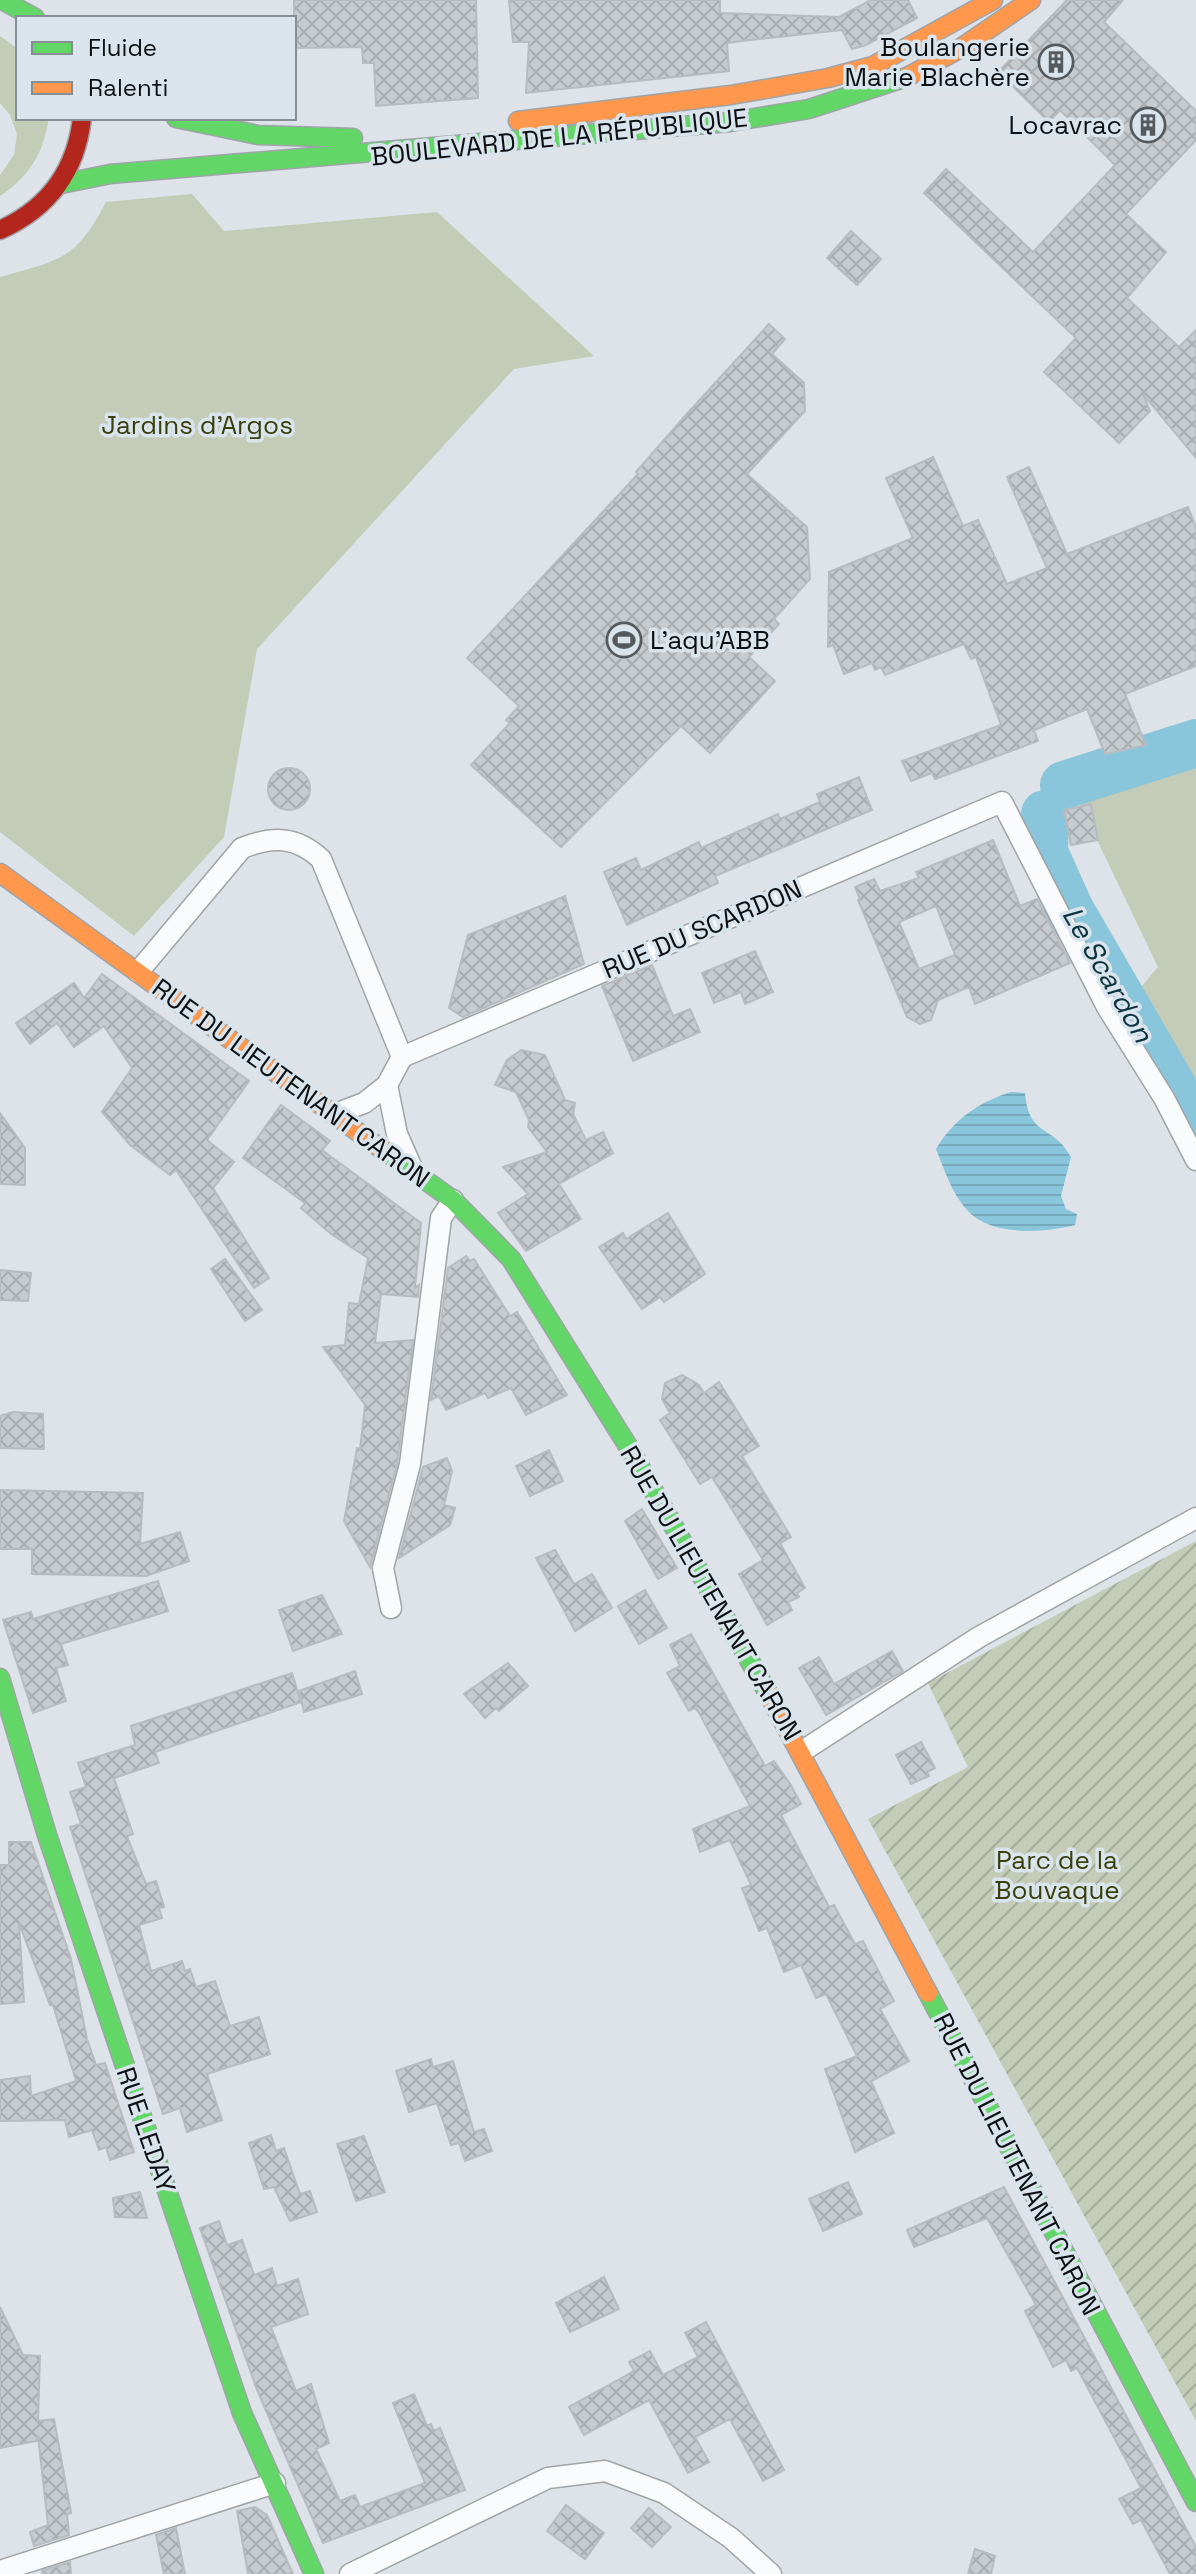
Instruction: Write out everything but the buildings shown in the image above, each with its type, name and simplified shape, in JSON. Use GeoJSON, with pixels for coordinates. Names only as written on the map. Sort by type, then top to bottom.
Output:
{"type":"FeatureCollection","features":[{"type":"Feature","properties":{"kind":"main road","name":"BOULEVARD DE LA RÉPUBLIQUE"},"geometry":{"type":"LineString","coordinates":[[186,120],[258,135],[364,138],[731,95],[823,79],[873,66],[993,0]]}},
{"type":"Feature","properties":{"kind":"main road","name":"BOULEVARD DE LA RÉPUBLIQUE"},"geometry":{"type":"LineString","coordinates":[[61,184],[110,174],[419,153],[685,127],[793,112],[871,91],[918,73],[952,54],[1031,0]]}},
{"type":"Feature","properties":{"kind":"main road"},"geometry":{"type":"LineString","coordinates":[[0,230],[33,213],[61,184],[79,145],[82,120]]}},
{"type":"Feature","properties":{"kind":"main road","name":"RUE DU LIEUTENANT CARON"},"geometry":{"type":"LineString","coordinates":[[0,873],[453,1200],[500,1245],[631,1451],[801,1752],[1196,2502]]}},
{"type":"Feature","properties":{"kind":"main road","name":"RUE LEDAY"},"geometry":{"type":"LineString","coordinates":[[0,1678],[47,1835],[237,2399],[314,2574]]}},
{"type":"Feature","properties":{"kind":"street","name":"RUE DU SCARDON"},"geometry":{"type":"LineString","coordinates":[[402,1057],[1002,802],[1107,1007],[1164,1098],[1196,1160]]}},
{"type":"Feature","properties":{"kind":"street"},"geometry":{"type":"LineString","coordinates":[[138,972],[242,848],[263,840],[305,844],[321,859],[402,1057],[387,1085],[364,1103],[335,1114]]}},
{"type":"Feature","properties":{"kind":"street"},"geometry":{"type":"LineString","coordinates":[[387,1085],[397,1134],[414,1172]]}},
{"type":"Feature","properties":{"kind":"street"},"geometry":{"type":"LineString","coordinates":[[391,1608],[383,1568],[410,1464],[441,1218],[453,1200]]}},
{"type":"Feature","properties":{"kind":"street"},"geometry":{"type":"LineString","coordinates":[[801,1752],[979,1637],[1196,1518]]}},
{"type":"Feature","properties":{"kind":"street"},"geometry":{"type":"LineString","coordinates":[[350,2574],[548,2478],[605,2471],[664,2493],[731,2538],[771,2574]]}},
{"type":"Feature","properties":{"kind":"street"},"geometry":{"type":"LineString","coordinates":[[0,2571],[275,2483]]}},
{"type":"Feature","properties":{"kind":"green space"},"geometry":{"type":"Polygon","coordinates":[[[0,36],[16,48],[16,120],[47,120],[48,123],[38,156],[18,181],[0,196],[0,175],[14,155],[17,134],[10,115],[0,103],[0,36]]]}},
{"type":"Feature","properties":{"kind":"green space","name":"Jardins d'Argos"},"geometry":{"type":"Polygon","coordinates":[[[192,194],[224,231],[437,212],[594,356],[514,369],[257,649],[224,837],[134,936],[0,832],[0,277],[64,255],[85,236],[106,202],[192,194]]]}},
{"type":"Feature","properties":{"kind":"green space"},"geometry":{"type":"Polygon","coordinates":[[[1196,749],[1196,1144],[1123,1008],[1158,967],[1075,794],[1196,749]]]}},
{"type":"Feature","properties":{"kind":"green space","name":"Parc de la Bouvaque"},"geometry":{"type":"Polygon","coordinates":[[[1196,1541],[1196,2421],[868,1819],[968,1767],[928,1683],[1196,1541]]]}},
{"type":"Feature","properties":{"kind":"water"},"geometry":{"type":"Polygon","coordinates":[[[1011,1092],[1025,1093],[1027,1107],[1036,1124],[1064,1146],[1071,1157],[1061,1196],[1066,1209],[1077,1214],[1075,1225],[1019,1231],[990,1225],[967,1210],[949,1181],[936,1149],[943,1138],[968,1113],[1011,1092]]]}},
{"type":"Feature","properties":{"kind":"waterway","name":"Le Scardon"},"geometry":{"type":"LineString","coordinates":[[1064,785],[1196,743]]}},
{"type":"Feature","properties":{"kind":"waterway","name":"Le Scardon"},"geometry":{"type":"LineString","coordinates":[[1045,814],[1044,852],[1070,910],[1196,1127]]}},
{"type":"Feature","properties":{"kind":"traffic: fast"},"geometry":{"type":"LineString","coordinates":[[2,0],[31,16]]}},
{"type":"Feature","properties":{"kind":"traffic: fast"},"geometry":{"type":"LineString","coordinates":[[61,184],[110,174],[730,122],[809,109],[907,77]]}},
{"type":"Feature","properties":{"kind":"traffic: fast"},"geometry":{"type":"LineString","coordinates":[[186,120],[258,135],[353,138]]}},
{"type":"Feature","properties":{"kind":"traffic: fast"},"geometry":{"type":"LineString","coordinates":[[383,1150],[453,1200],[511,1259],[631,1451],[769,1695]]}},
{"type":"Feature","properties":{"kind":"traffic: fast"},"geometry":{"type":"LineString","coordinates":[[0,1678],[47,1835],[242,2413],[314,2574]]}},
{"type":"Feature","properties":{"kind":"traffic: fast"},"geometry":{"type":"LineString","coordinates":[[928,1993],[1196,2502]]}},
{"type":"Feature","properties":{"kind":"traffic: slow"},"geometry":{"type":"LineString","coordinates":[[518,121],[731,95],[828,78],[873,66],[993,0]]}},
{"type":"Feature","properties":{"kind":"traffic: slow"},"geometry":{"type":"LineString","coordinates":[[907,77],[961,48],[1031,0]]}},
{"type":"Feature","properties":{"kind":"traffic: slow"},"geometry":{"type":"LineString","coordinates":[[0,873],[383,1150]]}},
{"type":"Feature","properties":{"kind":"traffic: slow"},"geometry":{"type":"LineString","coordinates":[[769,1695],[928,1993]]}},
{"type":"Feature","properties":{"kind":"traffic: jam"},"geometry":{"type":"LineString","coordinates":[[0,230],[33,211],[57,186],[74,155],[82,120]]}},
{"type":"Feature","properties":{"kind":"place","name":"Boulangerie Marie Blachère"},"geometry":{"type":"Point","coordinates":[1056,62]}},
{"type":"Feature","properties":{"kind":"place","name":"Locavrac"},"geometry":{"type":"Point","coordinates":[1148,125]}},
{"type":"Feature","properties":{"kind":"place","name":"L'aqu'ABB"},"geometry":{"type":"Point","coordinates":[624,640]}}]}
